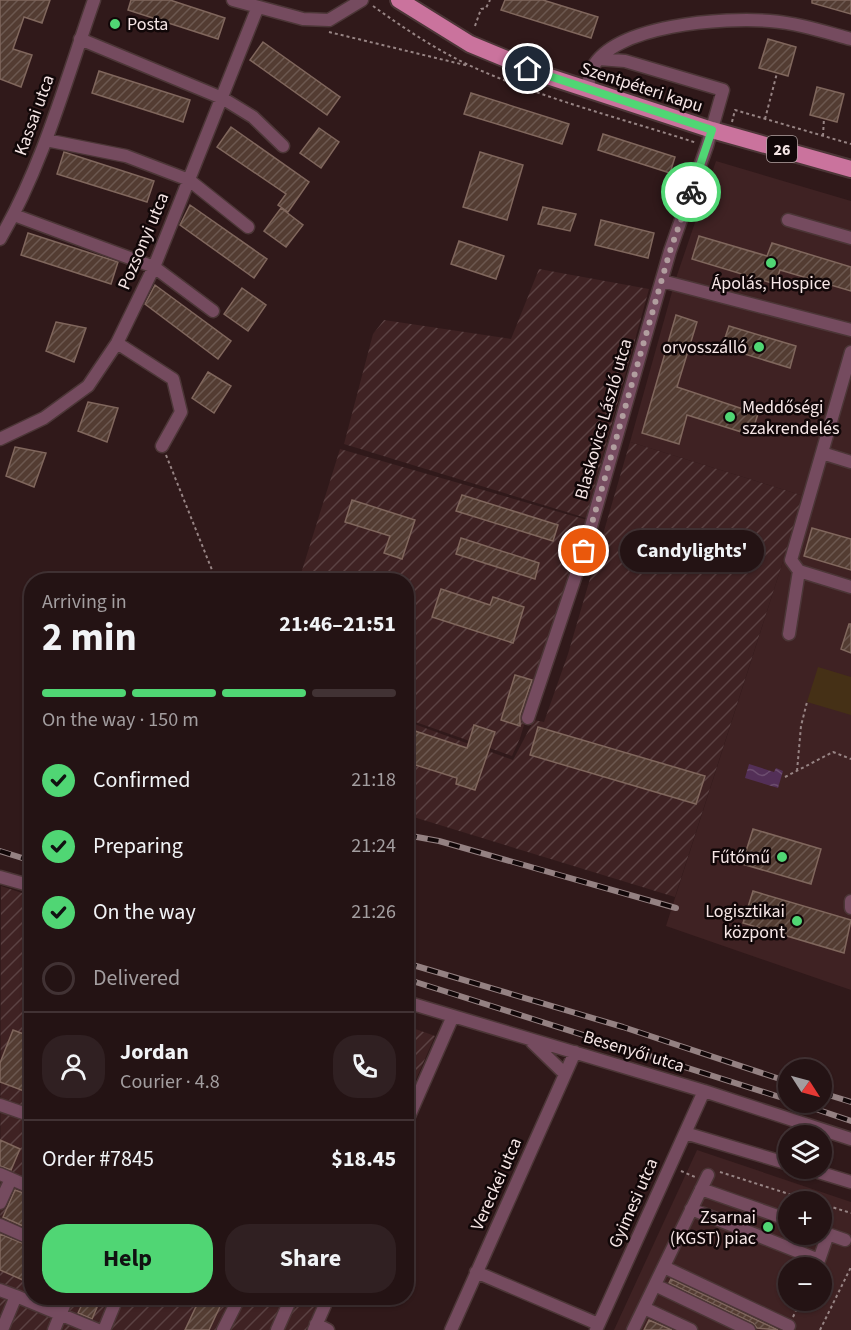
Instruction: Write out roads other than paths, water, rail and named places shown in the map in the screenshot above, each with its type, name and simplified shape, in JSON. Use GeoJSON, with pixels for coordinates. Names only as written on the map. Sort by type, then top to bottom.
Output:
{"type":"FeatureCollection","features":[{"type":"Feature","properties":{"kind":"main road","name":"Szentpéteri kapu"},"geometry":{"type":"LineString","coordinates":[[399,0],[470,44],[709,138],[851,169]]}},
{"type":"Feature","properties":{"kind":"street","name":"Kassai utca"},"geometry":{"type":"LineString","coordinates":[[0,238],[14,215],[46,140],[94,0]]}},
{"type":"Feature","properties":{"kind":"street"},"geometry":{"type":"LineString","coordinates":[[233,0],[257,9],[312,20],[329,20],[363,0]]}},
{"type":"Feature","properties":{"kind":"street","name":"Pozsonyi utca"},"geometry":{"type":"LineString","coordinates":[[0,439],[44,418],[88,386],[117,343],[154,267],[257,9]]}},
{"type":"Feature","properties":{"kind":"street"},"geometry":{"type":"LineString","coordinates":[[588,89],[590,71],[599,59],[626,42],[658,28],[736,20],[771,21],[851,39]]}},
{"type":"Feature","properties":{"kind":"street"},"geometry":{"type":"LineString","coordinates":[[80,39],[222,98],[253,117],[283,146]]}},
{"type":"Feature","properties":{"kind":"street","name":"Blaskovics László utca"},"geometry":{"type":"LineString","coordinates":[[528,718],[584,551],[662,281],[723,90],[625,62],[599,59]]}},
{"type":"Feature","properties":{"kind":"street"},"geometry":{"type":"LineString","coordinates":[[46,140],[126,156],[189,180],[248,227]]}},
{"type":"Feature","properties":{"kind":"street"},"geometry":{"type":"LineString","coordinates":[[14,215],[154,267],[213,311]]}},
{"type":"Feature","properties":{"kind":"street"},"geometry":{"type":"LineString","coordinates":[[788,220],[851,238]]}},
{"type":"Feature","properties":{"kind":"street"},"geometry":{"type":"LineString","coordinates":[[662,281],[851,330]]}},
{"type":"Feature","properties":{"kind":"street"},"geometry":{"type":"LineString","coordinates":[[117,343],[173,379],[181,412],[162,446]]}},
{"type":"Feature","properties":{"kind":"street"},"geometry":{"type":"LineString","coordinates":[[851,352],[791,560],[799,572],[851,587]]}},
{"type":"Feature","properties":{"kind":"street"},"geometry":{"type":"LineString","coordinates":[[822,453],[851,462]]}},
{"type":"Feature","properties":{"kind":"street"},"geometry":{"type":"LineString","coordinates":[[789,634],[799,572]]}},
{"type":"Feature","properties":{"kind":"street"},"geometry":{"type":"LineString","coordinates":[[0,877],[24,884]]}},
{"type":"Feature","properties":{"kind":"street"},"geometry":{"type":"LineString","coordinates":[[851,901],[851,908]]}},
{"type":"Feature","properties":{"kind":"street","name":"Besenyői utca"},"geometry":{"type":"LineString","coordinates":[[414,1004],[704,1091],[851,1139]]}},
{"type":"Feature","properties":{"kind":"street"},"geometry":{"type":"LineString","coordinates":[[414,1105],[453,1016]]}},
{"type":"Feature","properties":{"kind":"street"},"geometry":{"type":"LineString","coordinates":[[529,1039],[565,1074]]}},
{"type":"Feature","properties":{"kind":"street","name":"Vereckei utca"},"geometry":{"type":"LineString","coordinates":[[451,1330],[575,1052]]}},
{"type":"Feature","properties":{"kind":"street","name":"Gyimesi utca"},"geometry":{"type":"LineString","coordinates":[[597,1327],[704,1091]]}},
{"type":"Feature","properties":{"kind":"street"},"geometry":{"type":"LineString","coordinates":[[0,1105],[24,1113]]}},
{"type":"Feature","properties":{"kind":"street"},"geometry":{"type":"LineString","coordinates":[[685,1133],[778,1161]]}},
{"type":"Feature","properties":{"kind":"street"},"geometry":{"type":"LineString","coordinates":[[0,1203],[6,1176],[24,1184]]}},
{"type":"Feature","properties":{"kind":"street"},"geometry":{"type":"LineString","coordinates":[[832,1176],[851,1182]]}},
{"type":"Feature","properties":{"kind":"street"},"geometry":{"type":"LineString","coordinates":[[633,1330],[704,1182],[778,1215]]}},
{"type":"Feature","properties":{"kind":"street"},"geometry":{"type":"LineString","coordinates":[[691,1209],[778,1244]]}},
{"type":"Feature","properties":{"kind":"street"},"geometry":{"type":"LineString","coordinates":[[0,1225],[24,1236]]}},
{"type":"Feature","properties":{"kind":"street"},"geometry":{"type":"LineString","coordinates":[[832,1235],[845,1240]]}},
{"type":"Feature","properties":{"kind":"street"},"geometry":{"type":"LineString","coordinates":[[781,1245],[819,1260],[822,1245]]}},
{"type":"Feature","properties":{"kind":"street"},"geometry":{"type":"LineString","coordinates":[[663,1267],[789,1326]]}},
{"type":"Feature","properties":{"kind":"street"},"geometry":{"type":"LineString","coordinates":[[476,1272],[597,1327]]}},
{"type":"Feature","properties":{"kind":"street"},"geometry":{"type":"LineString","coordinates":[[655,1285],[748,1330]]}},
{"type":"Feature","properties":{"kind":"street"},"geometry":{"type":"LineString","coordinates":[[0,1290],[24,1299]]}},
{"type":"Feature","properties":{"kind":"street"},"geometry":{"type":"LineString","coordinates":[[2,1330],[16,1296]]}},
{"type":"Feature","properties":{"kind":"street"},"geometry":{"type":"LineString","coordinates":[[37,1305],[98,1330]]}},
{"type":"Feature","properties":{"kind":"street"},"geometry":{"type":"LineString","coordinates":[[54,1330],[64,1305]]}},
{"type":"Feature","properties":{"kind":"street"},"geometry":{"type":"LineString","coordinates":[[104,1330],[114,1305]]}},
{"type":"Feature","properties":{"kind":"street"},"geometry":{"type":"LineString","coordinates":[[224,1330],[236,1305]]}},
{"type":"Feature","properties":{"kind":"street"},"geometry":{"type":"LineString","coordinates":[[277,1330],[288,1305]]}},
{"type":"Feature","properties":{"kind":"street"},"geometry":{"type":"LineString","coordinates":[[325,1305],[315,1327],[328,1330]]}},
{"type":"Feature","properties":{"kind":"street"},"geometry":{"type":"LineString","coordinates":[[644,1308],[691,1330]]}},
{"type":"Feature","properties":{"kind":"water"},"geometry":{"type":"Polygon","coordinates":[[[749,764],[774,772],[776,768],[783,771],[778,788],[745,778],[749,764]]]}},
{"type":"Feature","properties":{"kind":"railway"},"geometry":{"type":"LineString","coordinates":[[414,836],[439,841],[676,908]]}},
{"type":"Feature","properties":{"kind":"railway"},"geometry":{"type":"LineString","coordinates":[[0,851],[24,858]]}},
{"type":"Feature","properties":{"kind":"railway"},"geometry":{"type":"LineString","coordinates":[[414,965],[623,1027],[778,1078]]}},
{"type":"Feature","properties":{"kind":"railway"},"geometry":{"type":"LineString","coordinates":[[414,982],[778,1097]]}},
{"type":"Feature","properties":{"kind":"railway"},"geometry":{"type":"LineString","coordinates":[[832,1096],[851,1102]]}},
{"type":"Feature","properties":{"kind":"railway"},"geometry":{"type":"LineString","coordinates":[[827,1113],[851,1121]]}},
{"type":"Feature","properties":{"kind":"place","name":"Posta"},"geometry":{"type":"Point","coordinates":[115,24]}},
{"type":"Feature","properties":{"kind":"place","name":"Ápolás, Hospice"},"geometry":{"type":"Point","coordinates":[771,263]}},
{"type":"Feature","properties":{"kind":"place","name":"orvosszálló"},"geometry":{"type":"Point","coordinates":[759,347]}},
{"type":"Feature","properties":{"kind":"place","name":"Meddőségi szakrendelés"},"geometry":{"type":"Point","coordinates":[730,417]}},
{"type":"Feature","properties":{"kind":"place","name":"Candylights'"},"geometry":{"type":"Point","coordinates":[584,551]}},
{"type":"Feature","properties":{"kind":"place","name":"Fűtőmű"},"geometry":{"type":"Point","coordinates":[782,857]}},
{"type":"Feature","properties":{"kind":"place","name":"Logisztikai központ"},"geometry":{"type":"Point","coordinates":[797,921]}},
{"type":"Feature","properties":{"kind":"place","name":"Zsarnai (KGST) piac"},"geometry":{"type":"Point","coordinates":[768,1227]}}]}
